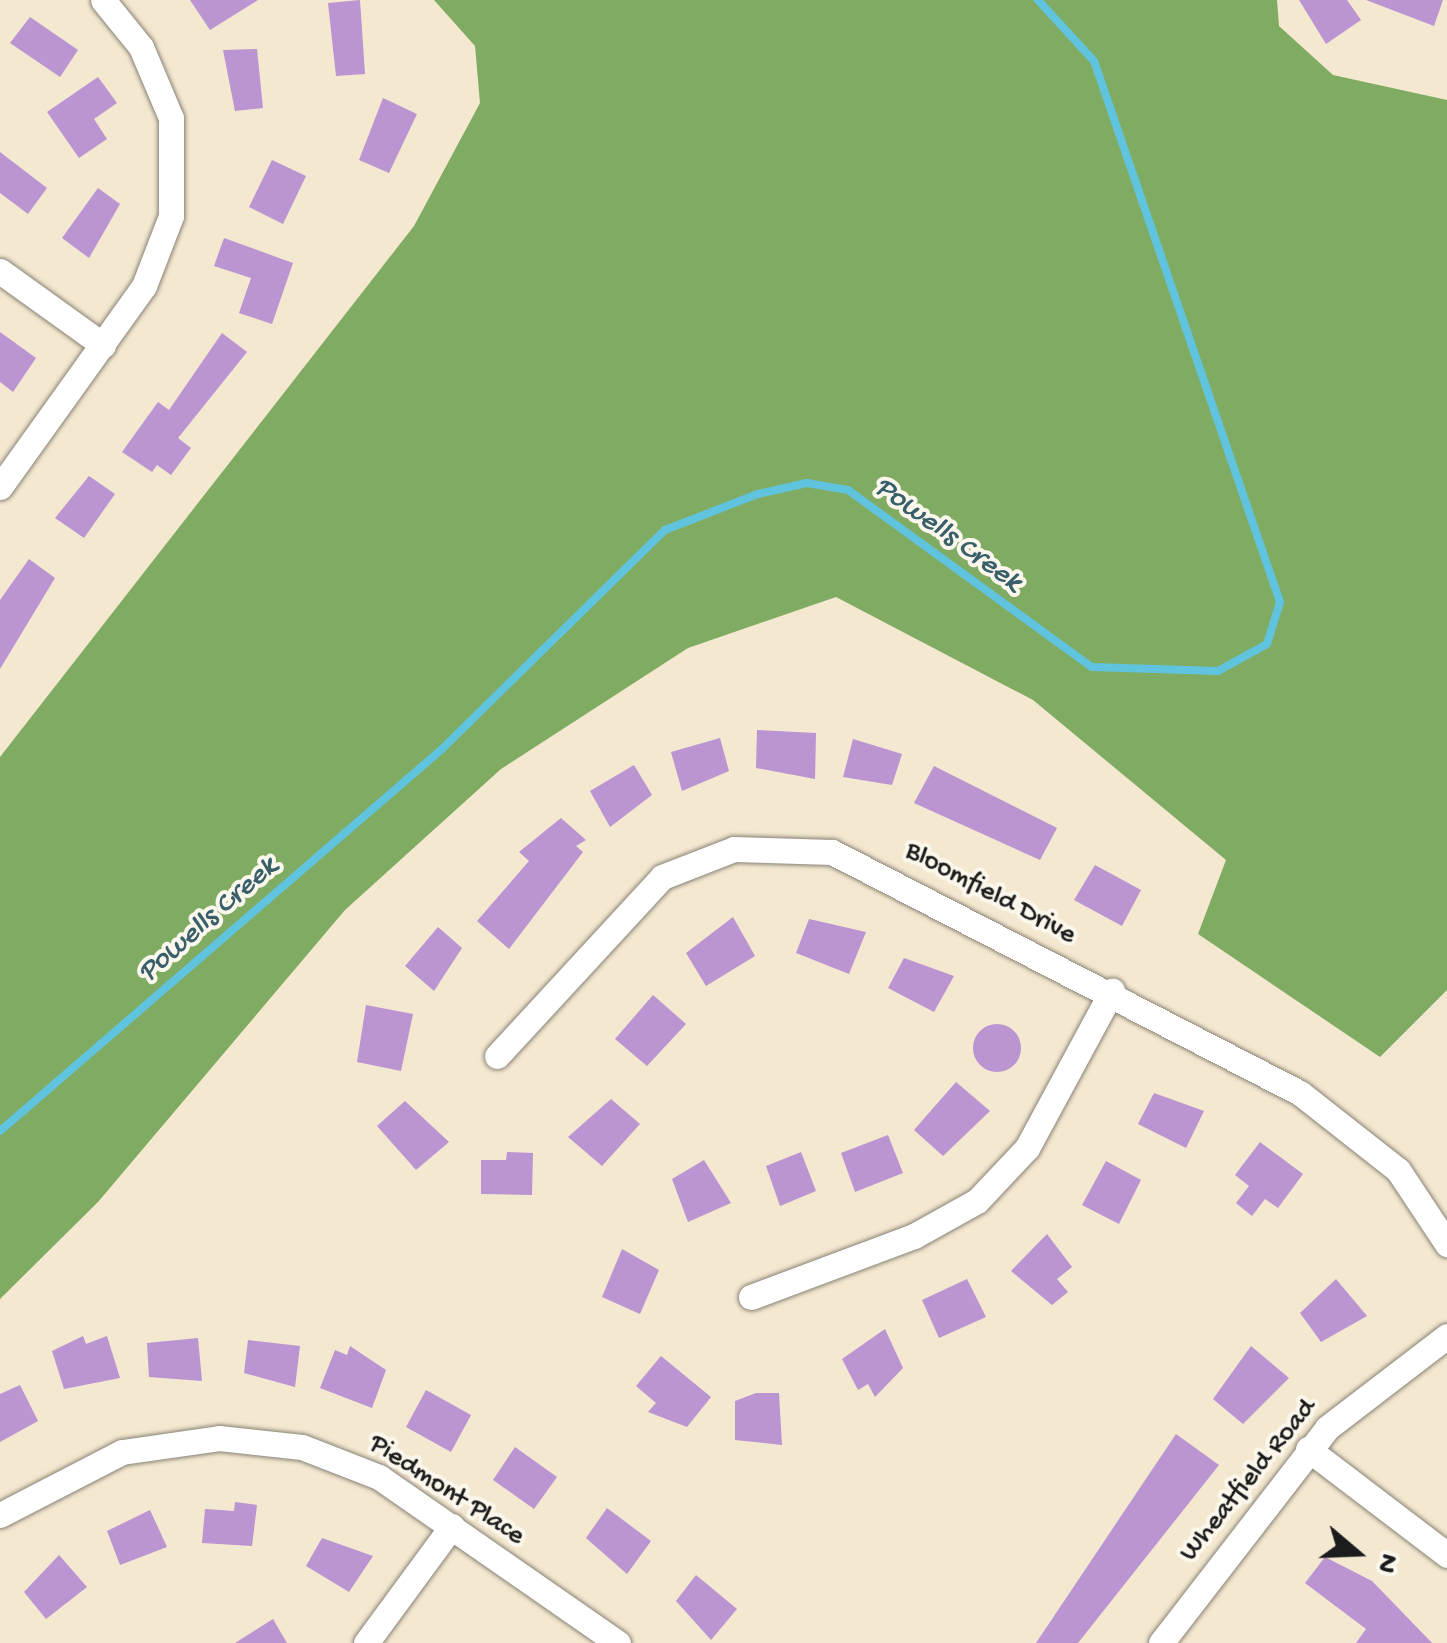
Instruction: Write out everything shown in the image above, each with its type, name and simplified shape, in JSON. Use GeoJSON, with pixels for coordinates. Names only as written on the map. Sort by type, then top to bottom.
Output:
{"type":"FeatureCollection","features":[{"type":"Feature","properties":{"kind":"street"},"geometry":{"type":"LineString","coordinates":[[0,487],[102,344],[160,252],[176,170],[159,81],[103,0]]}},
{"type":"Feature","properties":{"kind":"street"},"geometry":{"type":"LineString","coordinates":[[0,271],[102,344]]}},
{"type":"Feature","properties":{"kind":"street","name":"Bloomfield Drive"},"geometry":{"type":"LineString","coordinates":[[497,1056],[644,890],[700,859],[769,845],[866,863],[1228,1051],[1368,1140],[1447,1244]]}},
{"type":"Feature","properties":{"kind":"street"},"geometry":{"type":"LineString","coordinates":[[750,1297],[914,1236],[977,1201],[1027,1148],[1112,992]]}},
{"type":"Feature","properties":{"kind":"street","name":"Wheatfield Road"},"geometry":{"type":"LineString","coordinates":[[1162,1643],[1308,1449],[1366,1390],[1447,1336]]}},
{"type":"Feature","properties":{"kind":"street","name":"Piedmont Place"},"geometry":{"type":"LineString","coordinates":[[0,1515],[88,1464],[219,1438],[342,1460],[452,1526],[618,1643]]}},
{"type":"Feature","properties":{"kind":"street"},"geometry":{"type":"LineString","coordinates":[[1308,1449],[1447,1555]]}},
{"type":"Feature","properties":{"kind":"street"},"geometry":{"type":"LineString","coordinates":[[366,1643],[452,1526]]}},
{"type":"Feature","properties":{"kind":"green space"},"geometry":{"type":"Polygon","coordinates":[[[434,0],[1277,0],[1279,26],[1333,75],[1447,100],[1447,990],[1380,1057],[1198,934],[1226,860],[1033,700],[836,597],[688,648],[501,769],[345,910],[98,1202],[0,1299],[0,757],[414,226],[480,103],[475,46],[434,0]]]}},
{"type":"Feature","properties":{"kind":"building"},"geometry":{"type":"Polygon","coordinates":[[[190,0],[258,0],[210,30],[190,0]]]}},
{"type":"Feature","properties":{"kind":"building"},"geometry":{"type":"Polygon","coordinates":[[[360,0],[365,74],[336,76],[328,3],[360,0]]]}},
{"type":"Feature","properties":{"kind":"building"},"geometry":{"type":"Polygon","coordinates":[[[1299,0],[1347,0],[1361,20],[1326,44],[1299,0]]]}},
{"type":"Feature","properties":{"kind":"building"},"geometry":{"type":"Polygon","coordinates":[[[1366,0],[1443,0],[1434,26],[1366,0]]]}},
{"type":"Feature","properties":{"kind":"building"},"geometry":{"type":"Polygon","coordinates":[[[30,17],[78,50],[60,77],[10,43],[30,17]]]}},
{"type":"Feature","properties":{"kind":"building"},"geometry":{"type":"Polygon","coordinates":[[[257,49],[263,108],[235,111],[223,50],[257,49]]]}},
{"type":"Feature","properties":{"kind":"building"},"geometry":{"type":"Polygon","coordinates":[[[98,77],[117,103],[94,119],[107,139],[79,158],[47,112],[98,77]]]}},
{"type":"Feature","properties":{"kind":"building"},"geometry":{"type":"Polygon","coordinates":[[[383,98],[417,114],[389,173],[359,160],[383,98]]]}},
{"type":"Feature","properties":{"kind":"building"},"geometry":{"type":"Polygon","coordinates":[[[0,152],[47,188],[28,214],[0,193],[0,152]]]}},
{"type":"Feature","properties":{"kind":"building"},"geometry":{"type":"Polygon","coordinates":[[[272,160],[306,176],[283,224],[249,207],[272,160]]]}},
{"type":"Feature","properties":{"kind":"building"},"geometry":{"type":"Polygon","coordinates":[[[98,188],[120,204],[89,258],[62,238],[98,188]]]}},
{"type":"Feature","properties":{"kind":"building"},"geometry":{"type":"Polygon","coordinates":[[[224,238],[293,263],[272,324],[239,313],[251,278],[214,266],[224,238]]]}},
{"type":"Feature","properties":{"kind":"building"},"geometry":{"type":"Polygon","coordinates":[[[0,332],[36,358],[13,392],[0,382],[0,332]]]}},
{"type":"Feature","properties":{"kind":"building"},"geometry":{"type":"Polygon","coordinates":[[[222,333],[247,352],[178,438],[191,448],[171,475],[157,465],[152,472],[122,452],[158,402],[169,410],[222,333]]]}},
{"type":"Feature","properties":{"kind":"building"},"geometry":{"type":"Polygon","coordinates":[[[89,476],[115,494],[84,538],[55,518],[89,476]]]}},
{"type":"Feature","properties":{"kind":"building"},"geometry":{"type":"Polygon","coordinates":[[[29,559],[55,578],[0,669],[0,600],[29,559]]]}},
{"type":"Feature","properties":{"kind":"building"},"geometry":{"type":"Polygon","coordinates":[[[757,730],[816,733],[815,779],[756,768],[757,730]]]}},
{"type":"Feature","properties":{"kind":"building"},"geometry":{"type":"Polygon","coordinates":[[[720,738],[729,771],[682,791],[671,752],[720,738]]]}},
{"type":"Feature","properties":{"kind":"building"},"geometry":{"type":"Polygon","coordinates":[[[853,739],[902,754],[892,785],[843,777],[853,739]]]}},
{"type":"Feature","properties":{"kind":"building"},"geometry":{"type":"Polygon","coordinates":[[[634,765],[652,795],[610,827],[590,791],[634,765]]]}},
{"type":"Feature","properties":{"kind":"building"},"geometry":{"type":"Polygon","coordinates":[[[934,766],[1057,828],[1040,860],[914,803],[934,766]]]}},
{"type":"Feature","properties":{"kind":"building"},"geometry":{"type":"Polygon","coordinates":[[[561,818],[586,840],[576,846],[583,852],[509,949],[477,921],[529,861],[519,852],[561,818]]]}},
{"type":"Feature","properties":{"kind":"building"},"geometry":{"type":"Polygon","coordinates":[[[1095,865],[1141,890],[1122,926],[1074,900],[1095,865]]]}},
{"type":"Feature","properties":{"kind":"building"},"geometry":{"type":"Polygon","coordinates":[[[733,917],[755,956],[706,986],[686,953],[733,917]]]}},
{"type":"Feature","properties":{"kind":"building"},"geometry":{"type":"Polygon","coordinates":[[[809,919],[866,932],[849,974],[796,953],[809,919]]]}},
{"type":"Feature","properties":{"kind":"building"},"geometry":{"type":"Polygon","coordinates":[[[438,927],[462,948],[434,991],[405,966],[438,927]]]}},
{"type":"Feature","properties":{"kind":"building"},"geometry":{"type":"Polygon","coordinates":[[[904,958],[954,976],[934,1012],[888,988],[904,958]]]}},
{"type":"Feature","properties":{"kind":"building"},"geometry":{"type":"Polygon","coordinates":[[[653,995],[686,1024],[647,1066],[615,1039],[653,995]]]}},
{"type":"Feature","properties":{"kind":"building"},"geometry":{"type":"Polygon","coordinates":[[[366,1005],[413,1014],[401,1071],[357,1062],[366,1005]]]}},
{"type":"Feature","properties":{"kind":"building"},"geometry":{"type":"Polygon","coordinates":[[[997,1024],[1014,1031],[1021,1048],[1014,1065],[997,1072],[980,1065],[973,1048],[980,1031],[997,1024]]]}},
{"type":"Feature","properties":{"kind":"building"},"geometry":{"type":"Polygon","coordinates":[[[956,1082],[990,1111],[943,1156],[914,1130],[956,1082]]]}},
{"type":"Feature","properties":{"kind":"building"},"geometry":{"type":"Polygon","coordinates":[[[1154,1093],[1204,1111],[1186,1148],[1138,1124],[1154,1093]]]}},
{"type":"Feature","properties":{"kind":"building"},"geometry":{"type":"Polygon","coordinates":[[[611,1099],[640,1124],[602,1166],[568,1137],[611,1099]]]}},
{"type":"Feature","properties":{"kind":"building"},"geometry":{"type":"Polygon","coordinates":[[[405,1101],[449,1142],[416,1170],[377,1126],[405,1101]]]}},
{"type":"Feature","properties":{"kind":"building"},"geometry":{"type":"Polygon","coordinates":[[[888,1135],[903,1173],[855,1192],[841,1153],[888,1135]]]}},
{"type":"Feature","properties":{"kind":"building"},"geometry":{"type":"Polygon","coordinates":[[[1260,1142],[1303,1174],[1278,1208],[1265,1199],[1252,1216],[1236,1203],[1249,1186],[1235,1175],[1260,1142]]]}},
{"type":"Feature","properties":{"kind":"building"},"geometry":{"type":"Polygon","coordinates":[[[507,1152],[533,1153],[532,1195],[481,1194],[481,1160],[506,1160],[507,1152]]]}},
{"type":"Feature","properties":{"kind":"building"},"geometry":{"type":"Polygon","coordinates":[[[801,1152],[816,1191],[780,1206],[766,1166],[801,1152]]]}},
{"type":"Feature","properties":{"kind":"building"},"geometry":{"type":"Polygon","coordinates":[[[704,1160],[731,1203],[688,1222],[672,1179],[704,1160]]]}},
{"type":"Feature","properties":{"kind":"building"},"geometry":{"type":"Polygon","coordinates":[[[1106,1161],[1141,1180],[1119,1224],[1082,1205],[1106,1161]]]}},
{"type":"Feature","properties":{"kind":"building"},"geometry":{"type":"Polygon","coordinates":[[[1047,1234],[1072,1267],[1057,1279],[1068,1292],[1052,1305],[1011,1271],[1047,1234]]]}},
{"type":"Feature","properties":{"kind":"building"},"geometry":{"type":"Polygon","coordinates":[[[622,1249],[659,1270],[640,1314],[602,1297],[622,1249]]]}},
{"type":"Feature","properties":{"kind":"building"},"geometry":{"type":"Polygon","coordinates":[[[967,1279],[986,1317],[939,1338],[922,1300],[967,1279]]]}},
{"type":"Feature","properties":{"kind":"building"},"geometry":{"type":"Polygon","coordinates":[[[1336,1279],[1367,1316],[1321,1342],[1300,1313],[1336,1279]]]}},
{"type":"Feature","properties":{"kind":"building"},"geometry":{"type":"Polygon","coordinates":[[[885,1329],[903,1368],[875,1397],[868,1384],[858,1390],[842,1359],[885,1329]]]}},
{"type":"Feature","properties":{"kind":"building"},"geometry":{"type":"Polygon","coordinates":[[[83,1336],[86,1344],[107,1336],[120,1378],[64,1389],[52,1351],[83,1336]]]}},
{"type":"Feature","properties":{"kind":"building"},"geometry":{"type":"Polygon","coordinates":[[[198,1338],[202,1381],[149,1377],[147,1343],[198,1338]]]}},
{"type":"Feature","properties":{"kind":"building"},"geometry":{"type":"Polygon","coordinates":[[[248,1340],[300,1346],[295,1387],[244,1373],[248,1340]]]}},
{"type":"Feature","properties":{"kind":"building"},"geometry":{"type":"Polygon","coordinates":[[[350,1346],[386,1370],[372,1408],[320,1388],[335,1350],[347,1355],[350,1346]]]}},
{"type":"Feature","properties":{"kind":"building"},"geometry":{"type":"Polygon","coordinates":[[[1251,1346],[1289,1378],[1243,1424],[1213,1399],[1251,1346]]]}},
{"type":"Feature","properties":{"kind":"building"},"geometry":{"type":"Polygon","coordinates":[[[661,1356],[711,1397],[687,1427],[648,1412],[656,1403],[636,1386],[661,1356]]]}},
{"type":"Feature","properties":{"kind":"building"},"geometry":{"type":"Polygon","coordinates":[[[20,1385],[38,1421],[0,1442],[0,1394],[20,1385]]]}},
{"type":"Feature","properties":{"kind":"building"},"geometry":{"type":"Polygon","coordinates":[[[426,1390],[471,1415],[451,1452],[406,1427],[426,1390]]]}},
{"type":"Feature","properties":{"kind":"building"},"geometry":{"type":"Polygon","coordinates":[[[756,1393],[779,1393],[782,1445],[735,1440],[735,1401],[756,1393]]]}},
{"type":"Feature","properties":{"kind":"building"},"geometry":{"type":"Polygon","coordinates":[[[1176,1434],[1219,1465],[1078,1643],[1036,1643],[1176,1434]]]}},
{"type":"Feature","properties":{"kind":"building"},"geometry":{"type":"Polygon","coordinates":[[[515,1447],[557,1477],[534,1509],[493,1480],[515,1447]]]}},
{"type":"Feature","properties":{"kind":"building"},"geometry":{"type":"Polygon","coordinates":[[[235,1502],[257,1505],[252,1546],[202,1543],[205,1509],[234,1511],[235,1502]]]}},
{"type":"Feature","properties":{"kind":"building"},"geometry":{"type":"Polygon","coordinates":[[[607,1508],[651,1541],[627,1574],[586,1538],[607,1508]]]}},
{"type":"Feature","properties":{"kind":"building"},"geometry":{"type":"Polygon","coordinates":[[[150,1510],[167,1547],[120,1565],[107,1531],[150,1510]]]}},
{"type":"Feature","properties":{"kind":"building"},"geometry":{"type":"Polygon","coordinates":[[[322,1538],[373,1556],[349,1592],[306,1566],[322,1538]]]}},
{"type":"Feature","properties":{"kind":"building"},"geometry":{"type":"Polygon","coordinates":[[[59,1555],[87,1587],[46,1619],[24,1592],[59,1555]]]}},
{"type":"Feature","properties":{"kind":"building"},"geometry":{"type":"Polygon","coordinates":[[[1325,1557],[1372,1581],[1432,1643],[1356,1643],[1366,1629],[1305,1583],[1325,1557]]]}},
{"type":"Feature","properties":{"kind":"building"},"geometry":{"type":"Polygon","coordinates":[[[696,1575],[737,1609],[711,1640],[676,1601],[696,1575]]]}},
{"type":"Feature","properties":{"kind":"building"},"geometry":{"type":"Polygon","coordinates":[[[273,1619],[287,1643],[235,1643],[273,1619]]]}},
{"type":"Feature","properties":{"kind":"waterway","name":"Powells Creek"},"geometry":{"type":"LineString","coordinates":[[0,1131],[441,750],[665,530],[758,494],[807,483],[848,490],[1092,667],[1218,671],[1267,644],[1280,602],[1094,61],[1038,0]]}}]}
